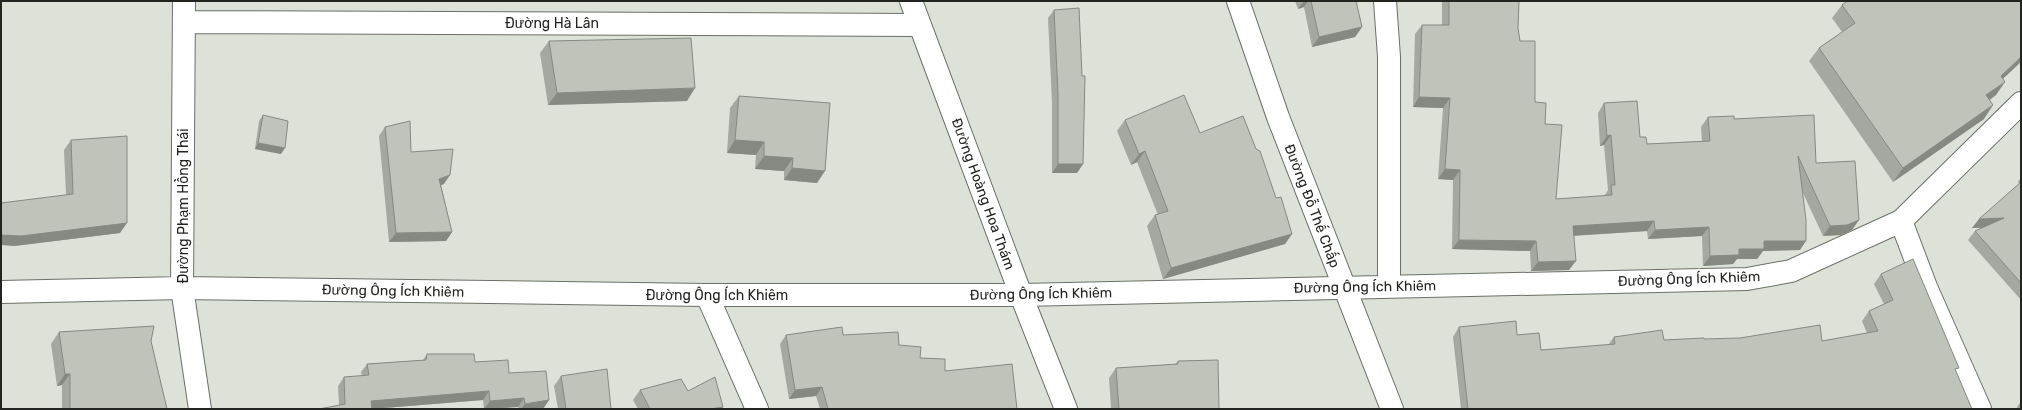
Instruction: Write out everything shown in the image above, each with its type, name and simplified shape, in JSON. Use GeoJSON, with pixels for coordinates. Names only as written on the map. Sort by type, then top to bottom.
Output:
{"type":"FeatureCollection","features":[{"type":"Feature","properties":{"kind":"street","name":"Đường Hoàng Hoa Thám"},"geometry":{"type":"LineString","coordinates":[[911,1],[1021,295],[1066,409]]}},
{"type":"Feature","properties":{"kind":"street","name":"Đường Đỗ Thế Chấp"},"geometry":{"type":"LineString","coordinates":[[1238,1],[1278,116],[1392,409]]}},
{"type":"Feature","properties":{"kind":"street"},"geometry":{"type":"LineString","coordinates":[[1385,1],[1389,57],[1389,287]]}},
{"type":"Feature","properties":{"kind":"street","name":"Đường Hà Lân"},"geometry":{"type":"LineString","coordinates":[[184,11],[920,25]]}},
{"type":"Feature","properties":{"kind":"street","name":"Đường Phạm Hồng Thái"},"geometry":{"type":"LineString","coordinates":[[184,11],[182,288],[200,409]]}},
{"type":"Feature","properties":{"kind":"street","name":"Đường Ông Ích Khiêm"},"geometry":{"type":"LineString","coordinates":[[1,292],[182,288],[707,296],[1021,295],[1747,278],[1791,271],[1901,221],[2021,103]]}},
{"type":"Feature","properties":{"kind":"street"},"geometry":{"type":"LineString","coordinates":[[1901,221],[1926,287],[1980,409]]}},
{"type":"Feature","properties":{"kind":"street"},"geometry":{"type":"LineString","coordinates":[[707,296],[757,409]]}},
{"type":"Feature","properties":{"kind":"building"},"geometry":{"type":"Polygon","coordinates":[[[1311,1],[1356,1],[1362,27],[1319,37],[1311,1]]]}},
{"type":"Feature","properties":{"kind":"building"},"geometry":{"type":"Polygon","coordinates":[[[1449,1],[1519,1],[1518,28],[1520,41],[1535,41],[1535,102],[1546,103],[1545,124],[1562,125],[1556,199],[1612,195],[1611,185],[1615,185],[1611,135],[1607,136],[1604,103],[1637,101],[1640,137],[1646,137],[1647,144],[1710,141],[1708,117],[1734,116],[1734,119],[1814,115],[1816,163],[1855,161],[1859,220],[1847,225],[1830,226],[1798,156],[1806,220],[1806,241],[1764,241],[1764,249],[1739,249],[1739,255],[1710,256],[1709,227],[1655,230],[1654,221],[1573,226],[1576,261],[1538,262],[1536,241],[1459,240],[1460,170],[1445,169],[1450,98],[1419,97],[1422,25],[1449,25],[1449,1]]]}},
{"type":"Feature","properties":{"kind":"building"},"geometry":{"type":"Polygon","coordinates":[[[1847,1],[2021,1],[2021,57],[2001,76],[2005,82],[1986,95],[1993,105],[1903,168],[1819,48],[1855,23],[1842,5],[1847,1]]]}},
{"type":"Feature","properties":{"kind":"building"},"geometry":{"type":"Polygon","coordinates":[[[1079,8],[1082,76],[1085,76],[1083,164],[1058,164],[1058,94],[1054,10],[1079,8]]]}},
{"type":"Feature","properties":{"kind":"building"},"geometry":{"type":"Polygon","coordinates":[[[691,38],[695,88],[557,93],[549,41],[691,38]]]}},
{"type":"Feature","properties":{"kind":"building"},"geometry":{"type":"Polygon","coordinates":[[[1184,95],[1200,133],[1243,116],[1256,149],[1260,151],[1276,198],[1281,197],[1292,234],[1171,268],[1155,215],[1168,211],[1145,151],[1139,154],[1125,120],[1184,95]]]}},
{"type":"Feature","properties":{"kind":"building"},"geometry":{"type":"Polygon","coordinates":[[[739,96],[830,103],[825,171],[792,168],[793,158],[764,156],[764,142],[735,140],[739,96]]]}},
{"type":"Feature","properties":{"kind":"building"},"geometry":{"type":"Polygon","coordinates":[[[263,115],[288,121],[285,148],[258,143],[263,115]]]}},
{"type":"Feature","properties":{"kind":"building"},"geometry":{"type":"Polygon","coordinates":[[[410,121],[411,152],[453,149],[450,175],[439,179],[452,232],[396,233],[385,127],[410,121]]]}},
{"type":"Feature","properties":{"kind":"building"},"geometry":{"type":"Polygon","coordinates":[[[127,136],[127,223],[21,236],[1,235],[1,203],[73,194],[71,140],[127,136]]]}},
{"type":"Feature","properties":{"kind":"building"},"geometry":{"type":"Polygon","coordinates":[[[2021,182],[2021,283],[1975,231],[2004,218],[1979,219],[2021,182]]]}},
{"type":"Feature","properties":{"kind":"building"},"geometry":{"type":"Polygon","coordinates":[[[1913,259],[1959,368],[1955,369],[1972,409],[1468,409],[1459,327],[1516,321],[1517,335],[1539,333],[1541,350],[1615,344],[1614,337],[1662,330],[1664,340],[1740,338],[1820,325],[1822,341],[1878,331],[1869,311],[1893,300],[1881,274],[1913,259]]]}},
{"type":"Feature","properties":{"kind":"building"},"geometry":{"type":"Polygon","coordinates":[[[154,326],[151,341],[167,409],[70,409],[70,374],[65,374],[59,332],[154,326]]]}},
{"type":"Feature","properties":{"kind":"building"},"geometry":{"type":"Polygon","coordinates":[[[842,327],[843,335],[898,332],[899,345],[921,347],[920,358],[945,359],[945,371],[1012,364],[1017,409],[828,409],[822,387],[795,390],[786,335],[842,327]]]}},
{"type":"Feature","properties":{"kind":"building"},"geometry":{"type":"Polygon","coordinates":[[[427,354],[474,354],[475,362],[508,360],[509,373],[546,371],[549,400],[525,404],[524,398],[490,401],[489,391],[371,401],[372,409],[319,409],[345,404],[344,377],[369,375],[367,364],[426,360],[427,354]]]}},
{"type":"Feature","properties":{"kind":"building"},"geometry":{"type":"Polygon","coordinates":[[[1218,360],[1219,409],[1119,409],[1116,368],[1178,364],[1178,361],[1218,360]]]}},
{"type":"Feature","properties":{"kind":"building"},"geometry":{"type":"Polygon","coordinates":[[[607,369],[611,409],[566,409],[561,376],[607,369]]]}},
{"type":"Feature","properties":{"kind":"building"},"geometry":{"type":"Polygon","coordinates":[[[715,377],[723,407],[710,409],[650,409],[640,390],[681,379],[688,391],[715,377]]]}}]}
